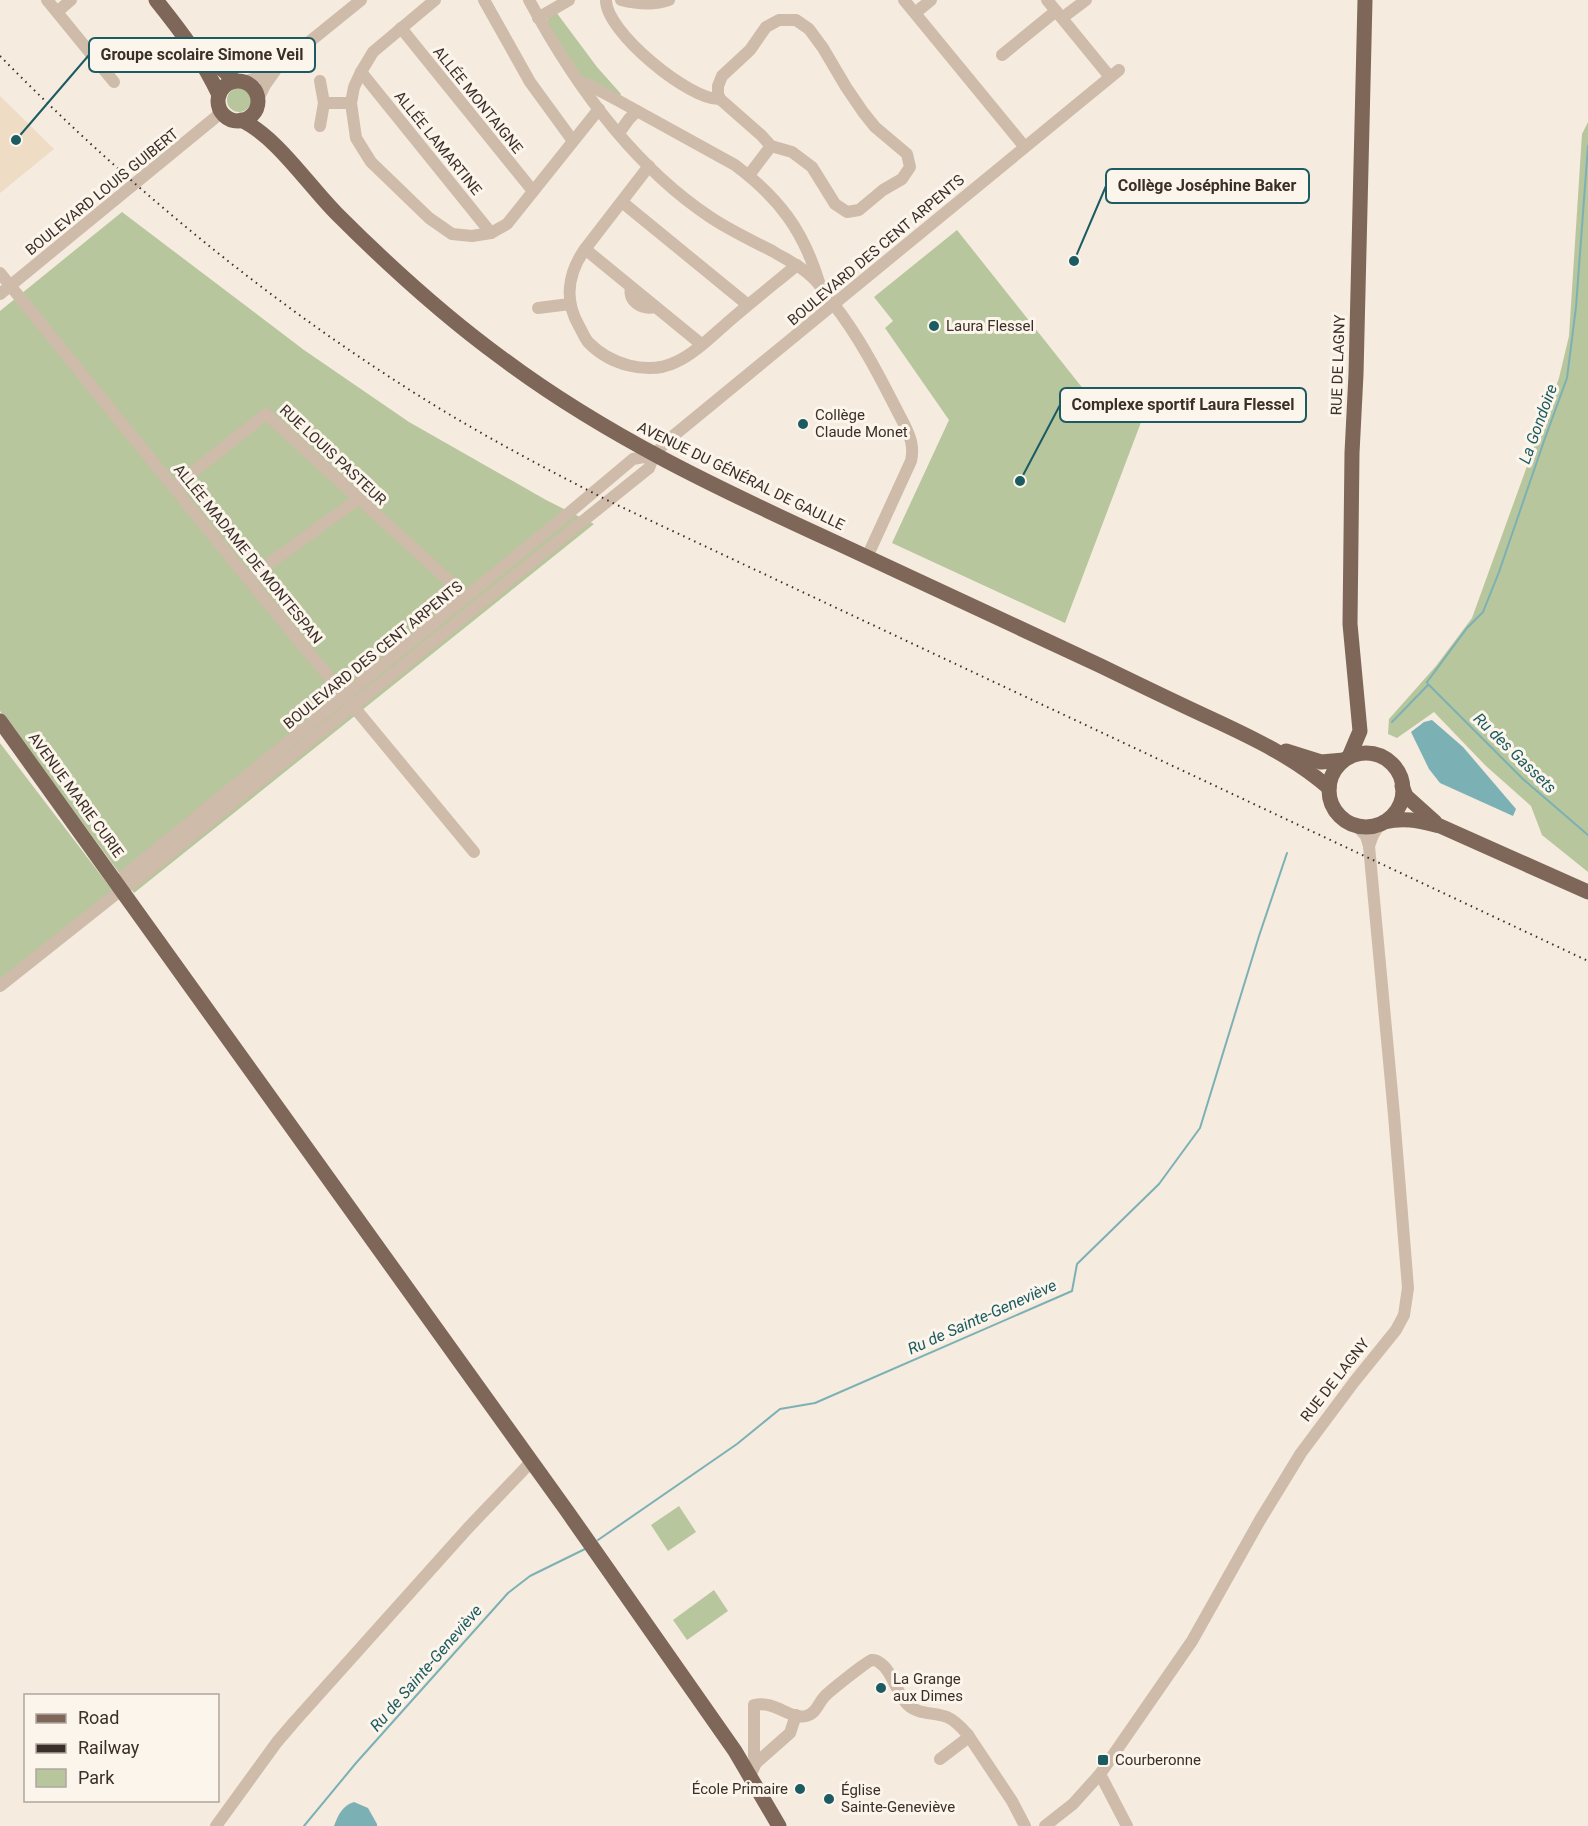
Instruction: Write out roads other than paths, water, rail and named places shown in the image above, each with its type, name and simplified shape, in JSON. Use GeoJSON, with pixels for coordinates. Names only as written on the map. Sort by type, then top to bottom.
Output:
{"type":"FeatureCollection","features":[{"type":"Feature","properties":{"kind":"main road","name":"AVENUE DU GÉNÉRAL DE GAULLE"},"geometry":{"type":"LineString","coordinates":[[156,0],[183,34],[207,71],[219,95],[222,112],[256,129],[273,143],[364,241],[445,314],[503,360],[559,398],[654,455],[725,491],[1260,742],[1313,774],[1329,788]]}},
{"type":"Feature","properties":{"kind":"main road","name":"RUE DE LAGNY"},"geometry":{"type":"LineString","coordinates":[[1365,0],[1352,453],[1350,624],[1360,731],[1376,754]]}},
{"type":"Feature","properties":{"kind":"main road","name":"AVENUE DU GÉNÉRAL DE GAULLE"},"geometry":{"type":"LineString","coordinates":[[183,34],[239,81],[253,88],[273,143]]}},
{"type":"Feature","properties":{"kind":"main road"},"geometry":{"type":"LineString","coordinates":[[219,95],[228,84],[239,81]]}},
{"type":"Feature","properties":{"kind":"main road"},"geometry":{"type":"LineString","coordinates":[[241,120],[250,117],[257,104]]}},
{"type":"Feature","properties":{"kind":"main road","name":"AVENUE MARIE CURIE"},"geometry":{"type":"LineString","coordinates":[[0,721],[567,1511],[728,1742],[753,1770],[779,1826]]}},
{"type":"Feature","properties":{"kind":"main road","name":"RUE DE LAGNY"},"geometry":{"type":"LineString","coordinates":[[1347,758],[1360,731]]}},
{"type":"Feature","properties":{"kind":"main road","name":"AVENUE DU GÉNÉRAL DE GAULLE"},"geometry":{"type":"LineString","coordinates":[[1260,742],[1321,762],[1347,758]]}},
{"type":"Feature","properties":{"kind":"main road"},"geometry":{"type":"LineString","coordinates":[[1440,826],[1415,807],[1406,796],[1400,776],[1386,759],[1367,753],[1347,758],[1333,772],[1329,788],[1330,800],[1344,820],[1368,827],[1398,819],[1416,820],[1440,826],[1588,892]]}},
{"type":"Feature","properties":{"kind":"main road"},"geometry":{"type":"LineString","coordinates":[[1382,823],[1392,816],[1398,807],[1402,797],[1402,786]]}},
{"type":"Feature","properties":{"kind":"street"},"geometry":{"type":"LineString","coordinates":[[47,0],[114,82]]}},
{"type":"Feature","properties":{"kind":"street"},"geometry":{"type":"LineString","coordinates":[[57,12],[71,0]]}},
{"type":"Feature","properties":{"kind":"street"},"geometry":{"type":"LineString","coordinates":[[257,104],[265,86],[278,68],[361,0]]}},
{"type":"Feature","properties":{"kind":"street"},"geometry":{"type":"LineString","coordinates":[[435,0],[373,52],[354,87],[351,103],[356,138],[371,162],[429,218],[452,234],[472,236],[491,233],[507,224],[598,109]]}},
{"type":"Feature","properties":{"kind":"street"},"geometry":{"type":"LineString","coordinates":[[484,0],[530,82],[573,141]]}},
{"type":"Feature","properties":{"kind":"street"},"geometry":{"type":"LineString","coordinates":[[529,0],[538,18],[598,109],[649,166],[675,191],[712,219],[792,262],[819,284],[860,340],[905,426],[912,446],[911,461],[867,557]]}},
{"type":"Feature","properties":{"kind":"street"},"geometry":{"type":"LineString","coordinates":[[538,18],[568,0]]}},
{"type":"Feature","properties":{"kind":"street"},"geometry":{"type":"LineString","coordinates":[[606,0],[606,8],[615,22],[644,56],[698,94],[714,100],[720,99]]}},
{"type":"Feature","properties":{"kind":"street"},"geometry":{"type":"LineString","coordinates":[[621,0],[656,4],[669,0]]}},
{"type":"Feature","properties":{"kind":"street"},"geometry":{"type":"LineString","coordinates":[[904,0],[1024,146]]}},
{"type":"Feature","properties":{"kind":"street"},"geometry":{"type":"LineString","coordinates":[[915,13],[931,0]]}},
{"type":"Feature","properties":{"kind":"street"},"geometry":{"type":"LineString","coordinates":[[1047,0],[1059,15]]}},
{"type":"Feature","properties":{"kind":"street"},"geometry":{"type":"LineString","coordinates":[[1002,55],[1059,15],[1086,0]]}},
{"type":"Feature","properties":{"kind":"street","name":"BOULEVARD DES CENT ARPENTS"},"geometry":{"type":"LineString","coordinates":[[0,986],[121,890],[125,875],[650,468],[654,455],[667,441],[1114,73],[1059,15]]}},
{"type":"Feature","properties":{"kind":"street"},"geometry":{"type":"LineString","coordinates":[[780,20],[796,20],[809,29],[817,39],[875,127],[907,154],[910,167],[902,179],[883,190],[859,210],[847,212],[835,204],[812,166],[792,152],[771,146],[720,99],[719,82],[722,76],[750,50],[766,27],[780,20]]}},
{"type":"Feature","properties":{"kind":"street","name":"ALLÉE MONTAIGNE"},"geometry":{"type":"LineString","coordinates":[[401,28],[532,191]]}},
{"type":"Feature","properties":{"kind":"street"},"geometry":{"type":"LineString","coordinates":[[239,81],[253,79],[278,68]]}},
{"type":"Feature","properties":{"kind":"street","name":"ALLÉE LAMARTINE"},"geometry":{"type":"LineString","coordinates":[[361,72],[491,233]]}},
{"type":"Feature","properties":{"kind":"street"},"geometry":{"type":"LineString","coordinates":[[320,81],[324,103],[320,126]]}},
{"type":"Feature","properties":{"kind":"street"},"geometry":{"type":"LineString","coordinates":[[580,83],[587,84],[637,111],[749,175],[773,196],[782,208],[805,245],[819,284]]}},
{"type":"Feature","properties":{"kind":"street"},"geometry":{"type":"LineString","coordinates":[[324,103],[351,103]]}},
{"type":"Feature","properties":{"kind":"street"},"geometry":{"type":"LineString","coordinates":[[619,133],[628,119],[637,111]]}},
{"type":"Feature","properties":{"kind":"street","name":"BOULEVARD LOUIS GUIBERT"},"geometry":{"type":"LineString","coordinates":[[0,294],[222,112]]}},
{"type":"Feature","properties":{"kind":"street"},"geometry":{"type":"LineString","coordinates":[[749,175],[771,146]]}},
{"type":"Feature","properties":{"kind":"street"},"geometry":{"type":"LineString","coordinates":[[649,166],[576,261],[570,280],[570,304],[576,321],[587,341],[603,354],[629,366],[650,369],[676,363],[748,305],[792,262],[805,245]]}},
{"type":"Feature","properties":{"kind":"street"},"geometry":{"type":"LineString","coordinates":[[621,202],[748,305]]}},
{"type":"Feature","properties":{"kind":"street"},"geometry":{"type":"LineString","coordinates":[[585,249],[701,344]]}},
{"type":"Feature","properties":{"kind":"street","name":"ALLÉE MADAME DE MONTESPAN"},"geometry":{"type":"LineString","coordinates":[[0,273],[248,579],[474,852]]}},
{"type":"Feature","properties":{"kind":"street"},"geometry":{"type":"LineString","coordinates":[[538,308],[570,304]]}},
{"type":"Feature","properties":{"kind":"street","name":"RUE LOUIS PASTEUR"},"geometry":{"type":"LineString","coordinates":[[174,487],[266,414],[467,597]]}},
{"type":"Feature","properties":{"kind":"street","name":"BOULEVARD DES CENT ARPENTS"},"geometry":{"type":"LineString","coordinates":[[350,701],[467,597],[633,459],[654,455]]}},
{"type":"Feature","properties":{"kind":"street"},"geometry":{"type":"LineString","coordinates":[[248,579],[358,499]]}},
{"type":"Feature","properties":{"kind":"street"},"geometry":{"type":"LineString","coordinates":[[1369,846],[1373,835],[1382,823]]}},
{"type":"Feature","properties":{"kind":"street"},"geometry":{"type":"LineString","coordinates":[[1356,825],[1366,836],[1369,846]]}},
{"type":"Feature","properties":{"kind":"street","name":"RUE DE LAGNY"},"geometry":{"type":"LineString","coordinates":[[1045,1826],[1072,1804],[1100,1774],[1192,1641],[1260,1520],[1301,1453],[1396,1330],[1404,1316],[1408,1290],[1369,846]]}},
{"type":"Feature","properties":{"kind":"street"},"geometry":{"type":"LineString","coordinates":[[216,1826],[277,1742],[311,1701],[531,1462]]}},
{"type":"Feature","properties":{"kind":"street"},"geometry":{"type":"LineString","coordinates":[[753,1770],[753,1705],[768,1704],[795,1715],[811,1714],[825,1696],[862,1665],[873,1660],[884,1666],[908,1705],[915,1710],[948,1717],[960,1725],[1012,1801],[1025,1826]]}},
{"type":"Feature","properties":{"kind":"street"},"geometry":{"type":"LineString","coordinates":[[753,1770],[790,1733],[795,1715]]}},
{"type":"Feature","properties":{"kind":"street"},"geometry":{"type":"LineString","coordinates":[[940,1759],[965,1740],[968,1735]]}},
{"type":"Feature","properties":{"kind":"street"},"geometry":{"type":"LineString","coordinates":[[1100,1774],[1127,1826]]}},
{"type":"Feature","properties":{"kind":"water"},"geometry":{"type":"Polygon","coordinates":[[[1432,720],[1463,747],[1516,809],[1513,816],[1440,783],[1429,769],[1411,732],[1424,722],[1432,720]]]}},
{"type":"Feature","properties":{"kind":"water"},"geometry":{"type":"Polygon","coordinates":[[[354,1802],[368,1808],[377,1826],[334,1826],[341,1811],[354,1802]]]}},
{"type":"Feature","properties":{"kind":"waterway","name":"La Gondoire"},"geometry":{"type":"LineString","coordinates":[[1392,722],[1428,685],[1427,682],[1467,628],[1483,612],[1567,378],[1576,307],[1588,146]]}},
{"type":"Feature","properties":{"kind":"waterway","name":"Ru des Gassets"},"geometry":{"type":"LineString","coordinates":[[1429,685],[1523,779],[1588,835]]}},
{"type":"Feature","properties":{"kind":"waterway","name":"Ru de Sainte-Geneviève"},"geometry":{"type":"LineString","coordinates":[[598,1540],[737,1444],[780,1409],[815,1403],[1072,1291],[1077,1264],[1159,1184],[1200,1128],[1287,853]]}},
{"type":"Feature","properties":{"kind":"waterway","name":"Ru de Sainte-Geneviève"},"geometry":{"type":"LineString","coordinates":[[304,1826],[356,1763],[508,1593],[530,1576],[585,1549]]}},
{"type":"Feature","properties":{"kind":"railway"},"geometry":{"type":"LineString","coordinates":[[0,56],[93,146],[190,231],[292,310],[345,347],[425,400],[478,431],[613,503],[1588,961]]}},
{"type":"Feature","properties":{"kind":"place","name":"Groupe scolaire Simone Veil"},"geometry":{"type":"Point","coordinates":[16,140]}},
{"type":"Feature","properties":{"kind":"place","name":"Collège Joséphine Baker"},"geometry":{"type":"Point","coordinates":[1074,261]}},
{"type":"Feature","properties":{"kind":"place","name":"Laura Flessel"},"geometry":{"type":"Point","coordinates":[934,326]}},
{"type":"Feature","properties":{"kind":"place","name":"Collège Claude Monet"},"geometry":{"type":"Point","coordinates":[803,424]}},
{"type":"Feature","properties":{"kind":"place","name":"Complexe sportif Laura Flessel"},"geometry":{"type":"Point","coordinates":[1020,481]}},
{"type":"Feature","properties":{"kind":"place","name":"La Grange aux Dimes"},"geometry":{"type":"Point","coordinates":[881,1688]}},
{"type":"Feature","properties":{"kind":"place","name":"Courberonne"},"geometry":{"type":"Point","coordinates":[1103,1760]}},
{"type":"Feature","properties":{"kind":"place","name":"École Primaire"},"geometry":{"type":"Point","coordinates":[800,1789]}},
{"type":"Feature","properties":{"kind":"place","name":"Église Sainte-Geneviève"},"geometry":{"type":"Point","coordinates":[829,1799]}}]}
